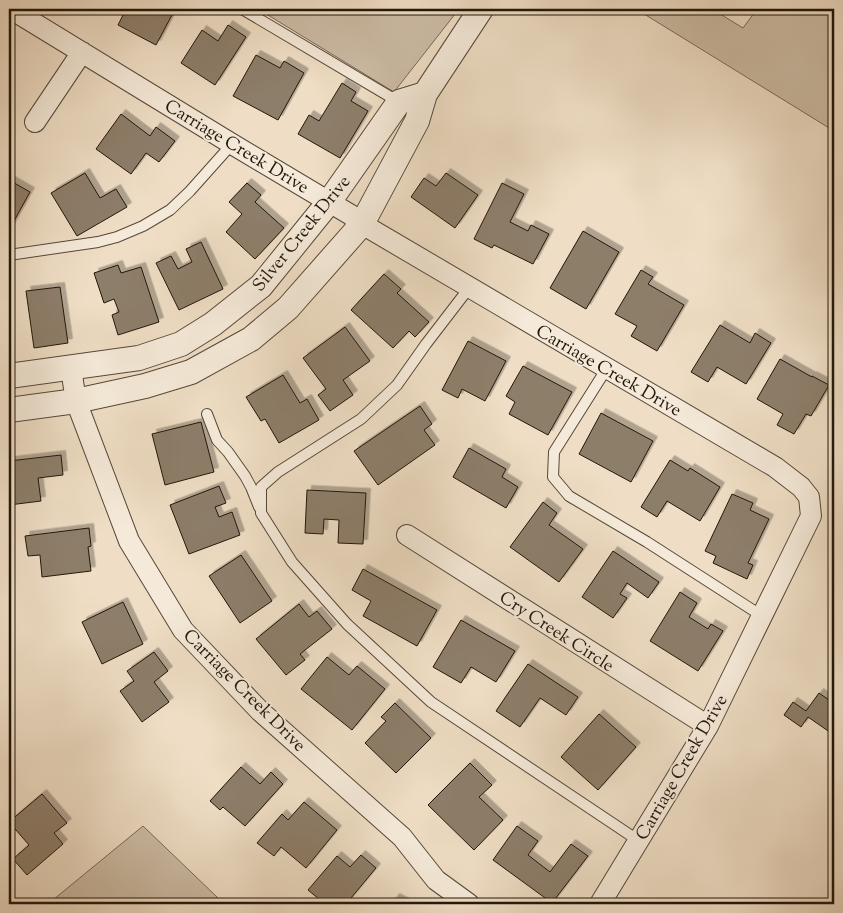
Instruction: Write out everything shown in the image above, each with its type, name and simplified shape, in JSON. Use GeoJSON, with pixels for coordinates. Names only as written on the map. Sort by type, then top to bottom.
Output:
{"type":"FeatureCollection","features":[{"type":"Feature","properties":{"kind":"street","name":"Carriage Creek Drive"},"geometry":{"type":"LineString","coordinates":[[11,9],[351,215],[362,224],[775,467],[801,487],[809,497],[811,516],[708,726],[600,904]]}},
{"type":"Feature","properties":{"kind":"street","name":"Silver Creek Drive"},"geometry":{"type":"LineString","coordinates":[[9,410],[76,401],[145,386],[191,372],[251,339],[288,308],[362,224],[417,121],[425,94],[481,9]]}},
{"type":"Feature","properties":{"kind":"street"},"geometry":{"type":"LineString","coordinates":[[36,122],[82,52]]}},
{"type":"Feature","properties":{"kind":"street"},"geometry":{"type":"LineString","coordinates":[[398,102],[425,94]]}},
{"type":"Feature","properties":{"kind":"street","name":"Silver Creek Drive"},"geometry":{"type":"LineString","coordinates":[[9,376],[139,358],[181,344],[213,324],[261,286],[329,202],[398,102]]}},
{"type":"Feature","properties":{"kind":"street","name":"Carriage Creek Drive"},"geometry":{"type":"LineString","coordinates":[[72,368],[72,382],[76,401],[129,541],[183,630],[260,710],[402,838],[436,880],[469,904]]}},
{"type":"Feature","properties":{"kind":"street","name":"Cry Creek Circle"},"geometry":{"type":"LineString","coordinates":[[407,535],[708,726]]}},
{"type":"Feature","properties":{"kind":"lane"},"geometry":{"type":"LineString","coordinates":[[242,9],[398,102]]}},
{"type":"Feature","properties":{"kind":"lane"},"geometry":{"type":"LineString","coordinates":[[9,256],[98,242],[117,237],[143,226],[170,210],[190,191],[232,144]]}},
{"type":"Feature","properties":{"kind":"lane"},"geometry":{"type":"LineString","coordinates":[[261,513],[261,487],[278,472],[361,419],[397,384],[469,288]]}},
{"type":"Feature","properties":{"kind":"lane"},"geometry":{"type":"LineString","coordinates":[[607,368],[554,452],[553,477],[568,496],[654,547],[762,616]]}},
{"type":"Feature","properties":{"kind":"lane"},"geometry":{"type":"LineString","coordinates":[[207,414],[217,440],[245,476],[261,513],[292,562],[346,624],[431,702],[638,841]]}},
{"type":"Feature","properties":{"kind":"shaded area"},"geometry":{"type":"Polygon","coordinates":[[[258,9],[459,9],[394,92],[258,9]]]}},
{"type":"Feature","properties":{"kind":"shaded area"},"geometry":{"type":"Polygon","coordinates":[[[636,9],[712,9],[743,28],[757,9],[834,9],[834,131],[636,9]]]}},
{"type":"Feature","properties":{"kind":"shaded area"},"geometry":{"type":"Polygon","coordinates":[[[143,826],[223,904],[48,904],[143,826]]]}},
{"type":"Feature","properties":{"kind":"building"},"geometry":{"type":"Polygon","coordinates":[[[126,9],[165,9],[173,13],[156,45],[118,25],[126,9]]]}},
{"type":"Feature","properties":{"kind":"building"},"geometry":{"type":"Polygon","coordinates":[[[228,25],[246,37],[215,85],[181,63],[202,30],[218,41],[228,25]]]}},
{"type":"Feature","properties":{"kind":"building"},"geometry":{"type":"Polygon","coordinates":[[[256,55],[280,68],[284,61],[304,73],[278,120],[233,96],[256,55]]]}},
{"type":"Feature","properties":{"kind":"building"},"geometry":{"type":"Polygon","coordinates":[[[342,83],[356,92],[351,101],[368,111],[340,158],[298,134],[309,115],[319,121],[342,83]]]}},
{"type":"Feature","properties":{"kind":"building"},"geometry":{"type":"Polygon","coordinates":[[[121,114],[150,136],[156,127],[175,141],[159,162],[146,153],[131,174],[96,149],[121,114]]]}},
{"type":"Feature","properties":{"kind":"building"},"geometry":{"type":"Polygon","coordinates":[[[85,173],[100,198],[116,189],[127,207],[77,236],[51,193],[85,173]]]}},
{"type":"Feature","properties":{"kind":"building"},"geometry":{"type":"Polygon","coordinates":[[[446,173],[478,195],[455,228],[411,197],[424,178],[436,186],[446,173]]]}},
{"type":"Feature","properties":{"kind":"building"},"geometry":{"type":"Polygon","coordinates":[[[9,180],[30,192],[9,230],[9,180]]]}},
{"type":"Feature","properties":{"kind":"building"},"geometry":{"type":"Polygon","coordinates":[[[247,183],[261,195],[255,202],[284,228],[255,259],[226,232],[242,214],[229,202],[247,183]]]}},
{"type":"Feature","properties":{"kind":"building"},"geometry":{"type":"Polygon","coordinates":[[[502,183],[524,194],[510,222],[528,231],[531,225],[549,234],[533,264],[494,245],[492,248],[474,239],[502,183]]]}},
{"type":"Feature","properties":{"kind":"building"},"geometry":{"type":"Polygon","coordinates":[[[583,231],[619,252],[586,309],[550,288],[583,231]]]}},
{"type":"Feature","properties":{"kind":"building"},"geometry":{"type":"Polygon","coordinates":[[[201,242],[223,289],[179,310],[156,263],[171,256],[178,269],[192,262],[186,249],[201,242]]]}},
{"type":"Feature","properties":{"kind":"building"},"geometry":{"type":"Polygon","coordinates":[[[118,265],[121,273],[141,267],[159,322],[118,335],[112,315],[119,312],[114,299],[104,303],[94,273],[118,265]]]}},
{"type":"Feature","properties":{"kind":"building"},"geometry":{"type":"Polygon","coordinates":[[[641,270],[653,277],[648,284],[684,305],[657,351],[631,336],[637,326],[615,314],[641,270]]]}},
{"type":"Feature","properties":{"kind":"building"},"geometry":{"type":"Polygon","coordinates":[[[384,274],[401,289],[397,293],[429,322],[415,337],[409,331],[393,348],[351,310],[384,274]]]}},
{"type":"Feature","properties":{"kind":"building"},"geometry":{"type":"Polygon","coordinates":[[[60,287],[68,343],[34,348],[26,291],[60,287]]]}},
{"type":"Feature","properties":{"kind":"building"},"geometry":{"type":"Polygon","coordinates":[[[720,325],[750,343],[755,333],[771,343],[746,384],[717,367],[708,382],[691,372],[720,325]]]}},
{"type":"Feature","properties":{"kind":"building"},"geometry":{"type":"Polygon","coordinates":[[[345,327],[370,361],[343,380],[353,395],[330,411],[318,395],[326,389],[303,358],[345,327]]]}},
{"type":"Feature","properties":{"kind":"building"},"geometry":{"type":"Polygon","coordinates":[[[468,341],[506,361],[485,401],[462,389],[458,398],[442,390],[468,341]]]}},
{"type":"Feature","properties":{"kind":"building"},"geometry":{"type":"Polygon","coordinates":[[[780,359],[829,385],[811,416],[806,414],[794,434],[777,425],[783,414],[757,399],[780,359]]]}},
{"type":"Feature","properties":{"kind":"building"},"geometry":{"type":"Polygon","coordinates":[[[523,366],[572,392],[548,435],[509,414],[515,402],[506,396],[523,366]]]}},
{"type":"Feature","properties":{"kind":"building"},"geometry":{"type":"Polygon","coordinates":[[[283,375],[300,403],[307,399],[319,420],[279,443],[265,419],[261,421],[246,397],[283,375]]]}},
{"type":"Feature","properties":{"kind":"building"},"geometry":{"type":"Polygon","coordinates":[[[420,406],[432,424],[424,430],[435,445],[378,485],[354,451],[420,406]]]}},
{"type":"Feature","properties":{"kind":"building"},"geometry":{"type":"Polygon","coordinates":[[[601,413],[653,441],[631,482],[579,454],[601,413]]]}},
{"type":"Feature","properties":{"kind":"building"},"geometry":{"type":"Polygon","coordinates":[[[201,422],[214,472],[165,485],[152,434],[201,422]]]}},
{"type":"Feature","properties":{"kind":"building"},"geometry":{"type":"Polygon","coordinates":[[[469,448],[506,469],[502,477],[518,487],[506,508],[453,477],[469,448]]]}},
{"type":"Feature","properties":{"kind":"building"},"geometry":{"type":"Polygon","coordinates":[[[61,455],[63,475],[38,478],[41,501],[9,505],[9,461],[61,455]]]}},
{"type":"Feature","properties":{"kind":"building"},"geometry":{"type":"Polygon","coordinates":[[[670,460],[688,471],[690,468],[720,487],[700,521],[667,501],[657,517],[641,507],[670,460]]]}},
{"type":"Feature","properties":{"kind":"building"},"geometry":{"type":"Polygon","coordinates":[[[219,486],[226,503],[215,507],[219,517],[232,512],[240,535],[189,554],[170,505],[219,486]]]}},
{"type":"Feature","properties":{"kind":"building"},"geometry":{"type":"Polygon","coordinates":[[[307,490],[366,493],[363,544],[338,543],[339,520],[324,519],[323,534],[305,533],[307,490]]]}},
{"type":"Feature","properties":{"kind":"building"},"geometry":{"type":"Polygon","coordinates":[[[732,494],[753,503],[750,510],[769,519],[748,563],[753,565],[747,579],[713,563],[716,556],[705,551],[732,494]]]}},
{"type":"Feature","properties":{"kind":"building"},"geometry":{"type":"Polygon","coordinates":[[[543,502],[557,513],[549,525],[583,549],[559,582],[510,547],[543,502]]]}},
{"type":"Feature","properties":{"kind":"building"},"geometry":{"type":"Polygon","coordinates":[[[89,528],[91,546],[88,547],[91,571],[42,577],[40,555],[28,556],[25,536],[89,528]]]}},
{"type":"Feature","properties":{"kind":"building"},"geometry":{"type":"Polygon","coordinates":[[[613,551],[659,582],[648,598],[627,583],[620,594],[627,598],[613,618],[582,597],[613,551]]]}},
{"type":"Feature","properties":{"kind":"building"},"geometry":{"type":"Polygon","coordinates":[[[241,555],[272,601],[240,623],[209,576],[241,555]]]}},
{"type":"Feature","properties":{"kind":"building"},"geometry":{"type":"Polygon","coordinates":[[[363,569],[437,610],[417,646],[363,616],[371,601],[352,590],[363,569]]]}},
{"type":"Feature","properties":{"kind":"building"},"geometry":{"type":"Polygon","coordinates":[[[680,592],[697,603],[689,617],[708,629],[711,624],[723,631],[698,671],[650,641],[680,592]]]}},
{"type":"Feature","properties":{"kind":"building"},"geometry":{"type":"Polygon","coordinates":[[[123,602],[143,644],[102,664],[82,622],[123,602]]]}},
{"type":"Feature","properties":{"kind":"building"},"geometry":{"type":"Polygon","coordinates":[[[299,604],[309,617],[317,611],[332,629],[300,654],[305,660],[286,675],[256,639],[299,604]]]}},
{"type":"Feature","properties":{"kind":"building"},"geometry":{"type":"Polygon","coordinates":[[[461,620],[515,651],[496,682],[471,667],[461,683],[433,667],[461,620]]]}},
{"type":"Feature","properties":{"kind":"building"},"geometry":{"type":"Polygon","coordinates":[[[154,652],[168,671],[154,682],[169,702],[142,722],[120,691],[134,681],[127,671],[154,652]]]}},
{"type":"Feature","properties":{"kind":"building"},"geometry":{"type":"Polygon","coordinates":[[[327,657],[349,675],[357,666],[385,689],[352,730],[301,689],[327,657]]]}},
{"type":"Feature","properties":{"kind":"building"},"geometry":{"type":"Polygon","coordinates":[[[528,664],[578,697],[566,715],[540,698],[520,727],[496,711],[528,664]]]}},
{"type":"Feature","properties":{"kind":"building"},"geometry":{"type":"Polygon","coordinates":[[[834,691],[834,735],[808,717],[801,727],[784,715],[793,702],[806,711],[819,693],[829,700],[834,691]]]}},
{"type":"Feature","properties":{"kind":"building"},"geometry":{"type":"Polygon","coordinates":[[[395,703],[431,738],[396,773],[365,743],[386,721],[381,717],[395,703]]]}},
{"type":"Feature","properties":{"kind":"building"},"geometry":{"type":"Polygon","coordinates":[[[599,714],[636,747],[598,790],[561,757],[599,714]]]}},
{"type":"Feature","properties":{"kind":"building"},"geometry":{"type":"Polygon","coordinates":[[[470,763],[492,785],[479,797],[503,820],[474,850],[428,805],[470,763]]]}},
{"type":"Feature","properties":{"kind":"building"},"geometry":{"type":"Polygon","coordinates":[[[241,767],[260,784],[271,772],[283,784],[245,826],[223,807],[220,810],[210,801],[241,767]]]}},
{"type":"Feature","properties":{"kind":"building"},"geometry":{"type":"Polygon","coordinates":[[[42,794],[67,823],[54,833],[63,844],[27,875],[13,859],[29,845],[9,822],[42,794]]]}},
{"type":"Feature","properties":{"kind":"building"},"geometry":{"type":"Polygon","coordinates":[[[304,802],[337,830],[306,868],[281,847],[274,856],[257,843],[282,814],[288,820],[304,802]]]}},
{"type":"Feature","properties":{"kind":"building"},"geometry":{"type":"Polygon","coordinates":[[[517,826],[538,841],[528,855],[550,872],[571,844],[588,856],[552,903],[493,860],[517,826]]]}},
{"type":"Feature","properties":{"kind":"building"},"geometry":{"type":"Polygon","coordinates":[[[361,855],[376,868],[346,904],[325,904],[308,890],[337,856],[350,867],[361,855]]]}},
{"type":"Feature","properties":{"kind":"building"},"geometry":{"type":"Polygon","coordinates":[[[395,898],[407,904],[391,904],[395,898]]]}}]}
